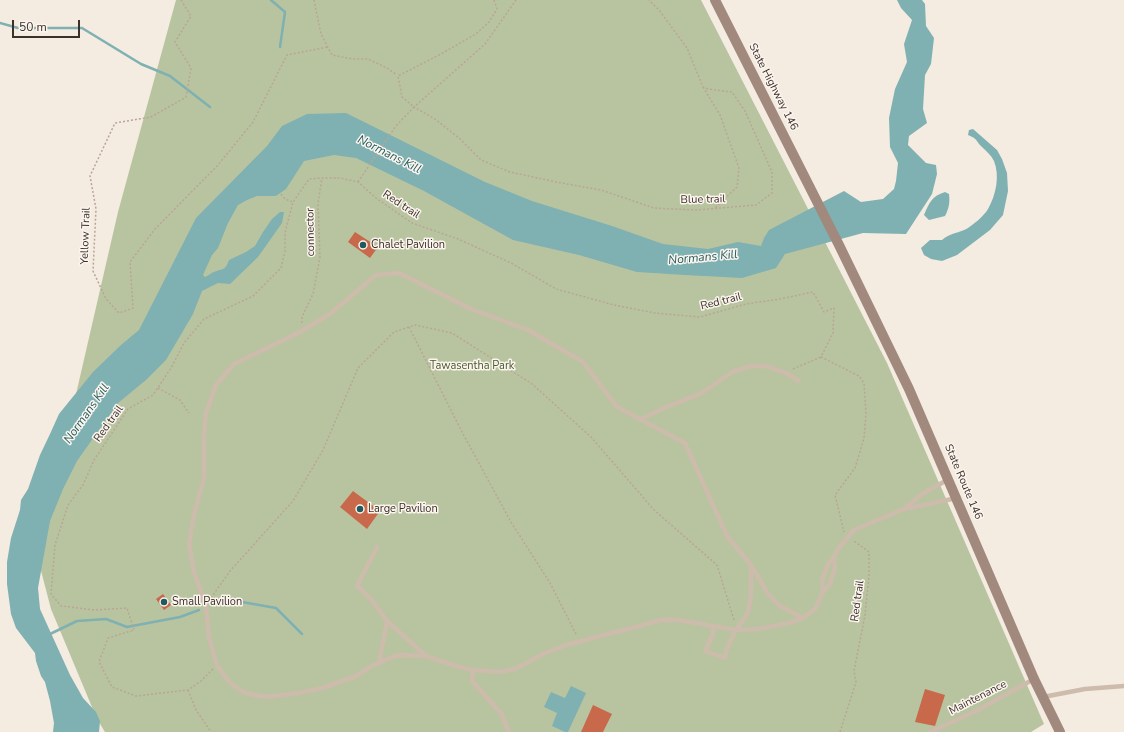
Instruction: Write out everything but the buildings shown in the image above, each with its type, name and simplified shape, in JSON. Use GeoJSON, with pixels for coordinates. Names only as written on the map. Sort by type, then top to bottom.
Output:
{"type":"FeatureCollection","features":[{"type":"Feature","properties":{"kind":"main road","name":"State Highway 146"},"geometry":{"type":"LineString","coordinates":[[715,0],[840,245]]}},
{"type":"Feature","properties":{"kind":"main road","name":"State Route 146"},"geometry":{"type":"LineString","coordinates":[[840,245],[910,389],[1034,679],[1060,732]]}},
{"type":"Feature","properties":{"kind":"lane"},"geometry":{"type":"LineString","coordinates":[[803,618],[780,606],[768,594],[751,566],[727,536],[685,442],[617,407],[583,362],[528,330],[471,309],[399,273],[376,275],[331,313],[302,331],[234,364],[216,385],[206,413],[204,434],[204,478],[194,514],[189,544],[194,572],[206,606],[209,638],[217,665],[230,683],[244,693],[266,697],[299,693],[322,688],[354,677],[379,663],[401,655],[426,656],[459,667],[473,670],[499,672],[515,669],[545,653],[566,645],[662,620],[678,620],[736,630],[758,629],[789,623],[803,618],[816,609],[822,592],[822,580],[828,564],[854,530],[904,509],[957,498]]}},
{"type":"Feature","properties":{"kind":"lane"},"geometry":{"type":"LineString","coordinates":[[641,419],[700,394],[734,371],[752,366],[766,366],[786,373],[799,381]]}},
{"type":"Feature","properties":{"kind":"lane"},"geometry":{"type":"LineString","coordinates":[[904,509],[922,494],[949,479]]}},
{"type":"Feature","properties":{"kind":"lane"},"geometry":{"type":"LineString","coordinates":[[377,546],[357,586],[370,599],[387,621],[426,656]]}},
{"type":"Feature","properties":{"kind":"lane"},"geometry":{"type":"LineString","coordinates":[[822,592],[830,584],[835,568],[834,557]]}},
{"type":"Feature","properties":{"kind":"lane"},"geometry":{"type":"LineString","coordinates":[[714,627],[712,636],[705,651],[725,658],[727,648],[736,630],[748,613],[751,594],[751,566]]}},
{"type":"Feature","properties":{"kind":"lane"},"geometry":{"type":"LineString","coordinates":[[379,663],[387,621]]}},
{"type":"Feature","properties":{"kind":"lane"},"geometry":{"type":"LineString","coordinates":[[473,670],[472,681],[501,713],[509,732]]}},
{"type":"Feature","properties":{"kind":"lane","name":"Maintenance"},"geometry":{"type":"LineString","coordinates":[[930,732],[976,711],[1034,679]]}},
{"type":"Feature","properties":{"kind":"lane"},"geometry":{"type":"LineString","coordinates":[[1042,697],[1085,689],[1124,686]]}},
{"type":"Feature","properties":{"kind":"path","name":"Yellow Trail"},"geometry":{"type":"LineString","coordinates":[[180,0],[191,16],[175,42],[191,68],[186,97],[151,116],[115,123],[90,176],[96,209],[93,272],[106,299],[118,313],[133,308],[130,262],[155,229],[218,164],[253,122],[287,55],[328,47]]}},
{"type":"Feature","properties":{"kind":"path"},"geometry":{"type":"LineString","coordinates":[[314,0],[321,34],[332,55],[352,59],[368,59],[387,68],[398,76],[476,34],[489,22],[497,9],[494,0]]}},
{"type":"Feature","properties":{"kind":"path"},"geometry":{"type":"LineString","coordinates":[[358,182],[396,126],[414,107],[485,44],[516,0]]}},
{"type":"Feature","properties":{"kind":"path"},"geometry":{"type":"LineString","coordinates":[[649,0],[659,10],[687,48],[703,87],[720,115],[739,168],[737,187],[714,209]]}},
{"type":"Feature","properties":{"kind":"path","name":"Blue trail"},"geometry":{"type":"LineString","coordinates":[[398,76],[402,97],[414,107],[436,119],[460,138],[481,160],[510,172],[601,190],[654,208],[696,210],[756,205],[772,193],[772,172],[745,111],[732,92],[703,87]]}},
{"type":"Feature","properties":{"kind":"path","name":"connector"},"geometry":{"type":"LineString","coordinates":[[302,331],[302,317],[313,294],[320,257],[318,202],[322,178]]}},
{"type":"Feature","properties":{"kind":"path","name":"Red trail"},"geometry":{"type":"LineString","coordinates":[[188,690],[136,696],[112,687],[99,662],[108,638],[134,630],[127,608],[94,610],[61,606],[51,594],[55,545],[68,505],[83,485],[94,460],[128,409],[153,395],[171,368],[184,343],[204,319],[253,296],[281,268],[285,252],[285,233],[293,202],[309,180],[340,178],[358,182],[376,198],[412,223],[458,239],[511,263],[556,288],[614,306],[655,313],[700,317],[746,304],[813,292],[824,312],[834,308],[833,333],[822,357]]}},
{"type":"Feature","properties":{"kind":"path"},"geometry":{"type":"LineString","coordinates":[[281,194],[285,199],[293,202]]}},
{"type":"Feature","properties":{"kind":"path"},"geometry":{"type":"LineString","coordinates":[[206,606],[230,571],[293,501],[323,450],[358,368],[394,332],[415,325],[452,333],[532,384],[591,437],[654,510],[717,565],[736,630]]}},
{"type":"Feature","properties":{"kind":"path"},"geometry":{"type":"LineString","coordinates":[[409,327],[462,432],[511,522],[550,583],[579,642]]}},
{"type":"Feature","properties":{"kind":"path"},"geometry":{"type":"LineString","coordinates":[[786,373],[822,357],[860,376],[864,383],[866,414],[864,438],[855,468],[835,495],[845,532],[848,537]]}},
{"type":"Feature","properties":{"kind":"path"},"geometry":{"type":"LineString","coordinates":[[158,388],[180,400],[189,413]]}},
{"type":"Feature","properties":{"kind":"path","name":"Red trail"},"geometry":{"type":"LineString","coordinates":[[840,732],[856,682],[854,671],[865,615],[869,576],[869,552],[848,537]]}},
{"type":"Feature","properties":{"kind":"path"},"geometry":{"type":"LineString","coordinates":[[212,732],[196,710],[188,690],[201,681],[217,665]]}},
{"type":"Feature","properties":{"kind":"green space","name":"Tawasentha Park"},"geometry":{"type":"Polygon","coordinates":[[[176,0],[701,0],[887,363],[1044,724],[1031,732],[105,732],[97,719],[51,609],[38,559],[118,212],[176,0]]]}},
{"type":"Feature","properties":{"kind":"water","name":"Normans Kill"},"geometry":{"type":"Polygon","coordinates":[[[897,0],[922,0],[925,4],[926,26],[934,38],[931,64],[925,75],[923,109],[927,123],[909,136],[908,145],[926,163],[936,165],[937,174],[932,194],[906,234],[863,233],[785,254],[776,268],[742,278],[637,272],[579,255],[513,240],[424,191],[356,158],[334,155],[304,161],[286,189],[276,196],[257,196],[238,205],[228,223],[218,248],[212,255],[203,275],[205,277],[213,272],[224,269],[229,260],[255,246],[272,219],[280,212],[284,212],[282,223],[258,257],[230,284],[218,283],[202,291],[193,314],[166,360],[146,380],[118,403],[77,461],[63,489],[50,521],[38,588],[40,609],[70,675],[83,698],[96,712],[100,721],[99,732],[53,732],[54,723],[50,701],[45,682],[41,676],[36,661],[35,653],[16,628],[11,614],[7,584],[7,562],[11,538],[20,510],[21,500],[28,489],[40,455],[59,414],[93,372],[139,330],[196,218],[267,146],[282,126],[307,114],[346,113],[485,182],[532,201],[663,244],[708,249],[738,242],[761,246],[769,230],[844,191],[861,202],[883,199],[894,189],[898,163],[890,147],[889,118],[895,89],[907,62],[904,44],[912,20],[901,8],[897,0]]]}},
{"type":"Feature","properties":{"kind":"water"},"geometry":{"type":"Polygon","coordinates":[[[973,129],[997,150],[1007,173],[1008,191],[1003,215],[990,230],[957,255],[942,261],[931,259],[924,255],[921,248],[930,240],[942,240],[948,236],[965,230],[979,220],[991,204],[995,192],[997,173],[994,161],[975,139],[968,135],[969,130],[973,129]]]}},
{"type":"Feature","properties":{"kind":"water"},"geometry":{"type":"Polygon","coordinates":[[[945,192],[949,194],[949,200],[945,216],[929,220],[924,215],[929,204],[934,198],[945,192]]]}},
{"type":"Feature","properties":{"kind":"water"},"geometry":{"type":"Polygon","coordinates":[[[571,686],[586,693],[568,732],[565,732],[552,726],[557,713],[544,707],[551,692],[565,698],[571,686]]]}},
{"type":"Feature","properties":{"kind":"waterway"},"geometry":{"type":"LineString","coordinates":[[271,0],[285,12],[280,47]]}},
{"type":"Feature","properties":{"kind":"waterway"},"geometry":{"type":"LineString","coordinates":[[0,23],[18,28],[82,28],[141,64],[170,76],[210,107]]}},
{"type":"Feature","properties":{"kind":"waterway"},"geometry":{"type":"LineString","coordinates":[[213,602],[231,600],[276,608],[302,634]]}},
{"type":"Feature","properties":{"kind":"waterway"},"geometry":{"type":"LineString","coordinates":[[48,635],[77,621],[106,619],[127,627],[180,617],[199,610]]}},
{"type":"Feature","properties":{"kind":"place","name":"Chalet Pavilion"},"geometry":{"type":"Point","coordinates":[363,245]}},
{"type":"Feature","properties":{"kind":"place","name":"Large Pavilion"},"geometry":{"type":"Point","coordinates":[360,509]}},
{"type":"Feature","properties":{"kind":"place","name":"Small Pavilion"},"geometry":{"type":"Point","coordinates":[164,602]}}]}
